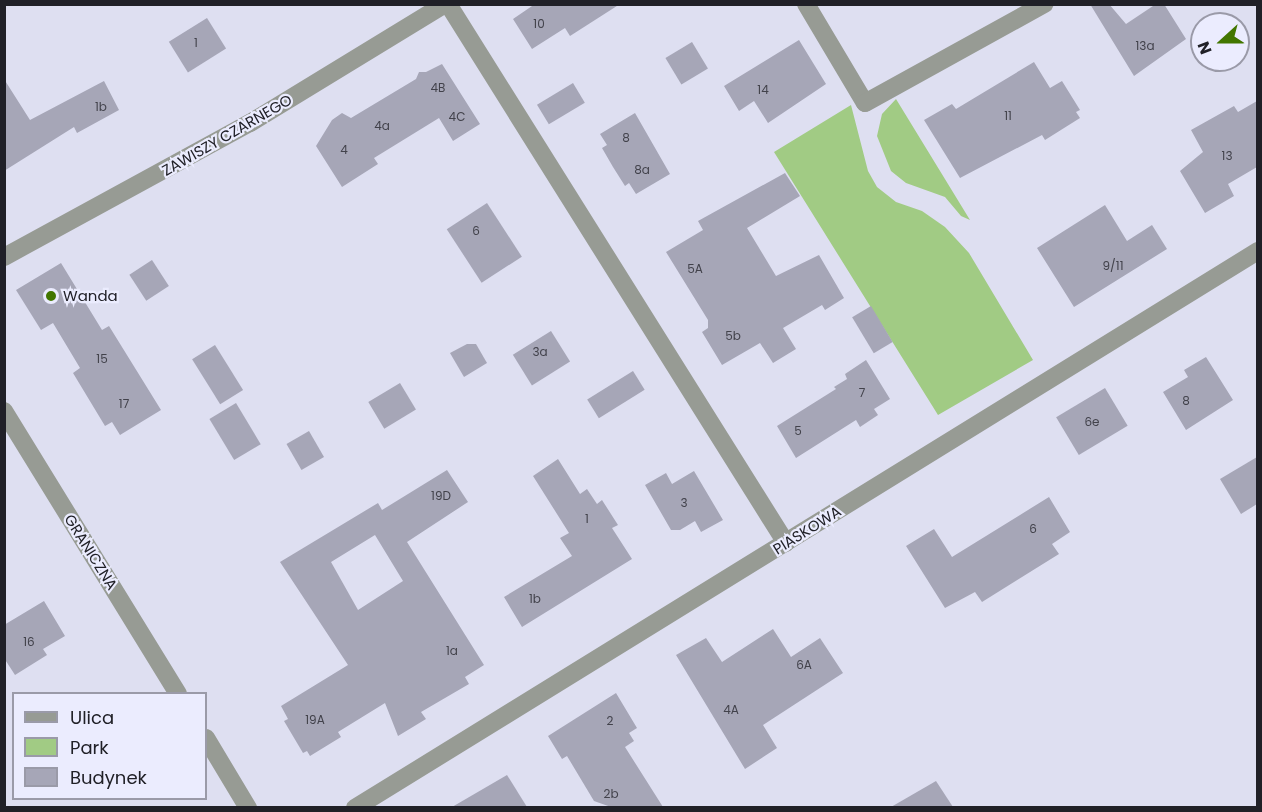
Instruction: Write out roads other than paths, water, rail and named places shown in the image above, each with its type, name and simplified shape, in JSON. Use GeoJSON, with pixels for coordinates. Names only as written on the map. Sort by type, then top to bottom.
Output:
{"type":"FeatureCollection","features":[{"type":"Feature","properties":{"kind":"street","name":"ZAWISZY CZARNEGO"},"geometry":{"type":"LineString","coordinates":[[4,257],[250,123],[447,4]]}},
{"type":"Feature","properties":{"kind":"street"},"geometry":{"type":"LineString","coordinates":[[447,4],[786,543]]}},
{"type":"Feature","properties":{"kind":"street"},"geometry":{"type":"LineString","coordinates":[[806,4],[865,104],[1044,4]]}},
{"type":"Feature","properties":{"kind":"street","name":"PIASKOWA"},"geometry":{"type":"LineString","coordinates":[[355,807],[1257,251]]}},
{"type":"Feature","properties":{"kind":"street","name":"GRANICZNA"},"geometry":{"type":"LineString","coordinates":[[4,411],[177,692]]}},
{"type":"Feature","properties":{"kind":"street"},"geometry":{"type":"LineString","coordinates":[[207,740],[248,807]]}},
{"type":"Feature","properties":{"kind":"place","name":"Wanda"},"geometry":{"type":"Point","coordinates":[51,296]}}]}
